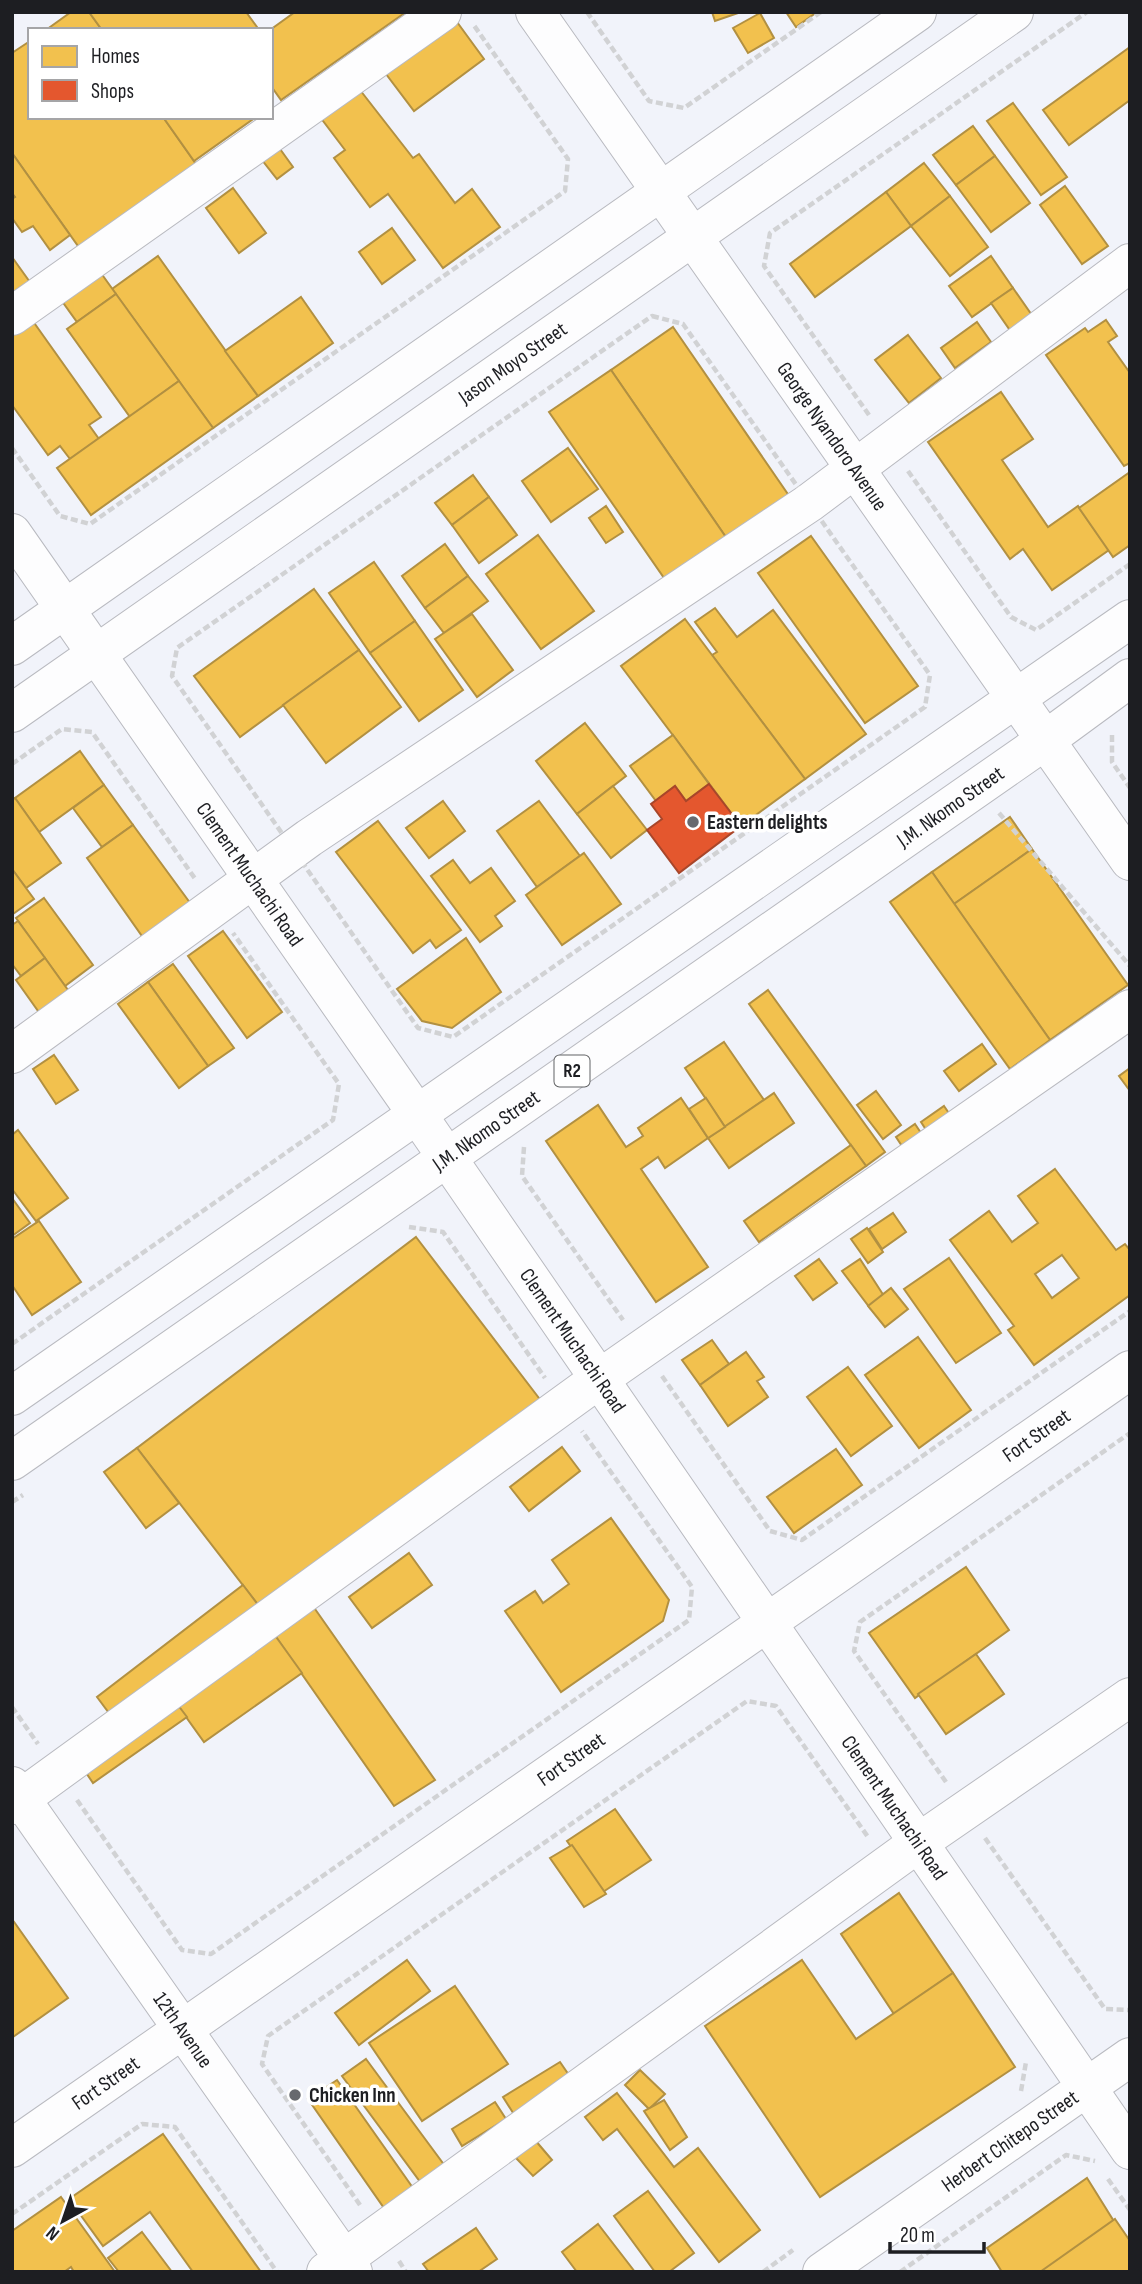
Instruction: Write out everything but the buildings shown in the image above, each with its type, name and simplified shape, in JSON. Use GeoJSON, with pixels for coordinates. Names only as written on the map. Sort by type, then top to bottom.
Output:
{"type":"FeatureCollection","features":[{"type":"Feature","properties":{"kind":"main road","name":"George Nyandoro Avenue"},"geometry":{"type":"LineString","coordinates":[[535,12],[1130,861]]}},
{"type":"Feature","properties":{"kind":"main road"},"geometry":{"type":"LineString","coordinates":[[12,646],[917,12]]}},
{"type":"Feature","properties":{"kind":"main road","name":"Jason Moyo Street"},"geometry":{"type":"LineString","coordinates":[[12,713],[1014,12]]}},
{"type":"Feature","properties":{"kind":"main road"},"geometry":{"type":"LineString","coordinates":[[12,316],[457,18]]}},
{"type":"Feature","properties":{"kind":"main road"},"geometry":{"type":"LineString","coordinates":[[12,1054],[309,838],[809,503],[1130,263]]}},
{"type":"Feature","properties":{"kind":"main road","name":"Clement Muchachi Road"},"geometry":{"type":"LineString","coordinates":[[12,533],[447,1157],[1130,2151]]}},
{"type":"Feature","properties":{"kind":"main road","name":"R2"},"geometry":{"type":"LineString","coordinates":[[12,1396],[1130,619]]}},
{"type":"Feature","properties":{"kind":"main road","name":"J.M. Nkomo Street"},"geometry":{"type":"LineString","coordinates":[[12,1461],[1130,678]]}},
{"type":"Feature","properties":{"kind":"main road"},"geometry":{"type":"LineString","coordinates":[[15,1797],[599,1379],[1130,1009]]}},
{"type":"Feature","properties":{"kind":"main road","name":"Fort Street"},"geometry":{"type":"LineString","coordinates":[[12,2148],[1130,1370]]}},
{"type":"Feature","properties":{"kind":"main road"},"geometry":{"type":"LineString","coordinates":[[341,2267],[918,1843],[1130,1697]]}},
{"type":"Feature","properties":{"kind":"main road","name":"12th Avenue"},"geometry":{"type":"LineString","coordinates":[[15,1797],[183,2029],[341,2267]]}},
{"type":"Feature","properties":{"kind":"main road","name":"Herbert Chitepo Street"},"geometry":{"type":"LineString","coordinates":[[822,2272],[1130,2057]]}},
{"type":"Feature","properties":{"kind":"path"},"geometry":{"type":"LineString","coordinates":[[587,12],[649,101],[684,108],[821,12]]}},
{"type":"Feature","properties":{"kind":"path"},"geometry":{"type":"LineString","coordinates":[[1087,12],[770,233],[764,266],[1011,617],[1036,630],[1130,564]]}},
{"type":"Feature","properties":{"kind":"path"},"geometry":{"type":"LineString","coordinates":[[12,448],[60,516],[90,524],[565,191],[568,159],[457,18]]}},
{"type":"Feature","properties":{"kind":"path"},"geometry":{"type":"LineString","coordinates":[[12,764],[62,729],[92,732],[339,1084],[332,1120],[12,1344]]}},
{"type":"Feature","properties":{"kind":"path"},"geometry":{"type":"LineString","coordinates":[[1111,732],[1112,762],[1130,788]]}},
{"type":"Feature","properties":{"kind":"path"},"geometry":{"type":"LineString","coordinates":[[998,812],[1130,966]]}},
{"type":"Feature","properties":{"kind":"path"},"geometry":{"type":"LineString","coordinates":[[1130,1433],[860,1622],[854,1651],[1105,2009],[1130,2010]]}},
{"type":"Feature","properties":{"kind":"path"},"geometry":{"type":"LineString","coordinates":[[12,2214],[142,2124],[175,2127],[276,2272]]}},
{"type":"Feature","properties":{"kind":"path"},"geometry":{"type":"LineString","coordinates":[[900,2272],[1066,2155],[1094,2160],[1130,2210]]}},
{"type":"Feature","properties":{"kind":"place","name":"Eastern delights"},"geometry":{"type":"Point","coordinates":[693,822]}},
{"type":"Feature","properties":{"kind":"place","name":"Chicken Inn"},"geometry":{"type":"Point","coordinates":[295,2095]}}]}
